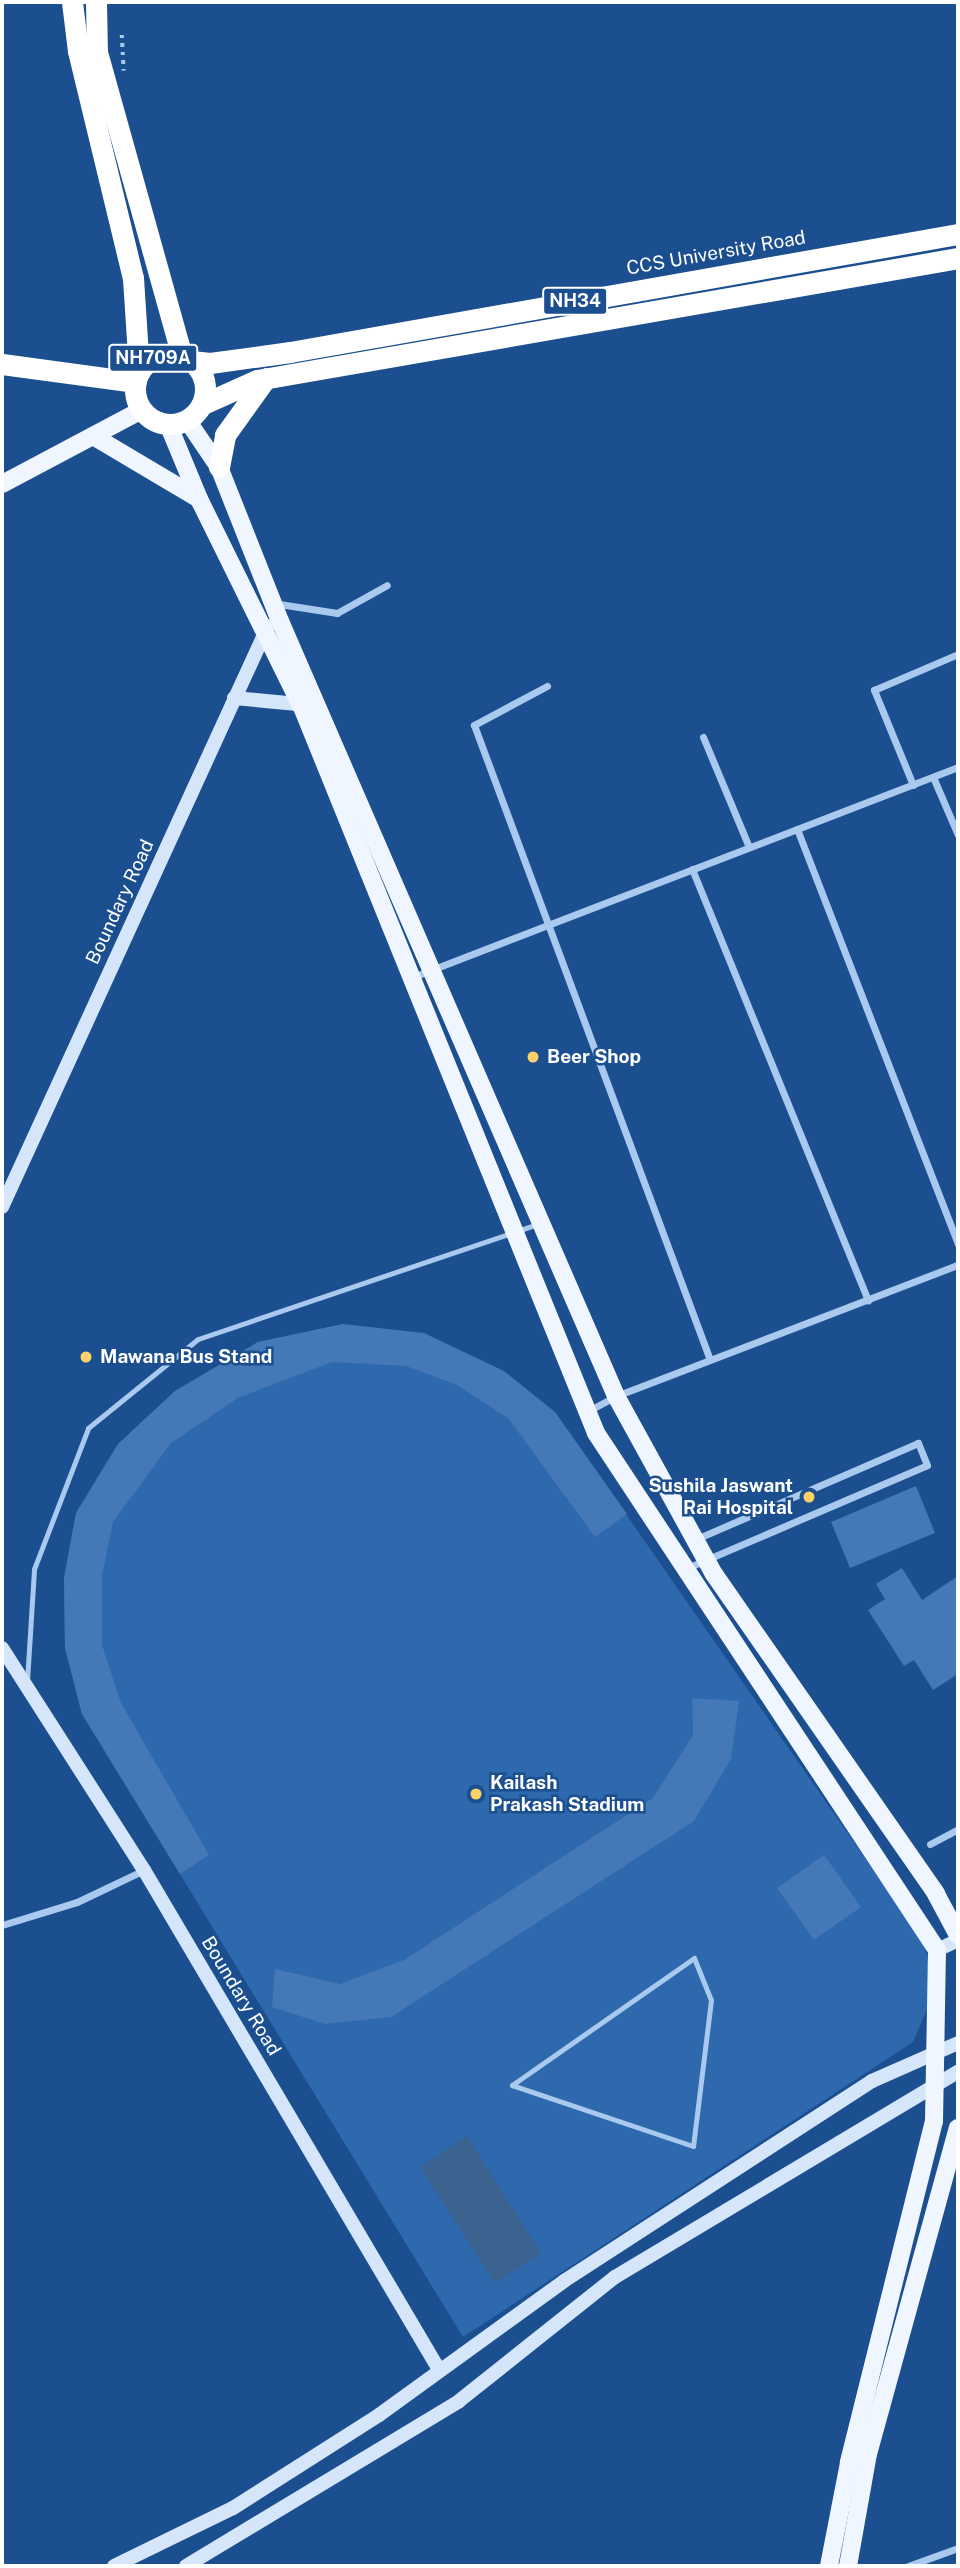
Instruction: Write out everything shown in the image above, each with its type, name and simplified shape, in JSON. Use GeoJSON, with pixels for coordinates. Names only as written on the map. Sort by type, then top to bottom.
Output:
{"type":"FeatureCollection","features":[{"type":"Feature","properties":{"kind":"highway"},"geometry":{"type":"LineString","coordinates":[[72,2],[78,51],[133,278],[138,377]]}},
{"type":"Feature","properties":{"kind":"highway"},"geometry":{"type":"LineString","coordinates":[[96,2],[97,52],[187,358]]}},
{"type":"Feature","properties":{"kind":"highway","name":"CCS University Road"},"geometry":{"type":"LineString","coordinates":[[187,358],[210,363],[290,352],[958,234]]}},
{"type":"Feature","properties":{"kind":"highway","name":"NH34"},"geometry":{"type":"LineString","coordinates":[[185,416],[267,378],[958,258]]}},
{"type":"Feature","properties":{"kind":"highway"},"geometry":{"type":"LineString","coordinates":[[714,277],[716,299]]}},
{"type":"Feature","properties":{"kind":"highway"},"geometry":{"type":"LineString","coordinates":[[637,290],[643,312]]}},
{"type":"Feature","properties":{"kind":"highway"},"geometry":{"type":"LineString","coordinates":[[451,323],[454,345]]}},
{"type":"Feature","properties":{"kind":"highway","name":"NH709A"},"geometry":{"type":"LineString","coordinates":[[142,410],[138,377],[153,358],[187,358],[203,376],[185,416]]}},
{"type":"Feature","properties":{"kind":"highway","name":"NH709A"},"geometry":{"type":"LineString","coordinates":[[2,364],[138,377]]}},
{"type":"Feature","properties":{"kind":"highway"},"geometry":{"type":"LineString","coordinates":[[219,467],[225,435],[267,378]]}},
{"type":"Feature","properties":{"kind":"highway"},"geometry":{"type":"LineString","coordinates":[[142,410],[185,416]]}},
{"type":"Feature","properties":{"kind":"main road"},"geometry":{"type":"LineString","coordinates":[[2,484],[142,410]]}},
{"type":"Feature","properties":{"kind":"main road"},"geometry":{"type":"LineString","coordinates":[[185,416],[219,467],[273,603],[273,624]]}},
{"type":"Feature","properties":{"kind":"main road"},"geometry":{"type":"LineString","coordinates":[[185,416],[199,499],[273,624],[434,968],[616,1396],[705,1559],[936,1894],[958,1938]]}},
{"type":"Feature","properties":{"kind":"main road"},"geometry":{"type":"LineString","coordinates":[[93,436],[199,499]]}},
{"type":"Feature","properties":{"kind":"main road"},"geometry":{"type":"LineString","coordinates":[[309,704],[410,978],[586,1412],[683,1570],[937,1950],[934,2122],[849,2463],[829,2566]]}},
{"type":"Feature","properties":{"kind":"main road"},"geometry":{"type":"LineString","coordinates":[[841,1805],[863,1788]]}},
{"type":"Feature","properties":{"kind":"main road"},"geometry":{"type":"LineString","coordinates":[[848,2566],[868,2454],[958,2128]]}},
{"type":"Feature","properties":{"kind":"street"},"geometry":{"type":"LineString","coordinates":[[273,603],[337,613],[387,585]]}},
{"type":"Feature","properties":{"kind":"street","name":"Boundary Road"},"geometry":{"type":"LineString","coordinates":[[2,1207],[234,698],[273,624]]}},
{"type":"Feature","properties":{"kind":"street"},"geometry":{"type":"LineString","coordinates":[[913,785],[874,690],[958,654]]}},
{"type":"Feature","properties":{"kind":"street"},"geometry":{"type":"LineString","coordinates":[[547,686],[474,725],[710,1360]]}},
{"type":"Feature","properties":{"kind":"street"},"geometry":{"type":"LineString","coordinates":[[234,698],[309,704]]}},
{"type":"Feature","properties":{"kind":"street"},"geometry":{"type":"LineString","coordinates":[[703,737],[749,847]]}},
{"type":"Feature","properties":{"kind":"street"},"geometry":{"type":"LineString","coordinates":[[410,978],[958,767]]}},
{"type":"Feature","properties":{"kind":"street"},"geometry":{"type":"LineString","coordinates":[[933,777],[958,835]]}},
{"type":"Feature","properties":{"kind":"street"},"geometry":{"type":"LineString","coordinates":[[797,829],[958,1245]]}},
{"type":"Feature","properties":{"kind":"street"},"geometry":{"type":"LineString","coordinates":[[692,869],[868,1300]]}},
{"type":"Feature","properties":{"kind":"street"},"geometry":{"type":"LineString","coordinates":[[586,1412],[616,1396],[958,1265]]}},
{"type":"Feature","properties":{"kind":"street"},"geometry":{"type":"LineString","coordinates":[[683,1570],[927,1465],[918,1443],[695,1539]]}},
{"type":"Feature","properties":{"kind":"street","name":"Boundary Road"},"geometry":{"type":"LineString","coordinates":[[2,1648],[144,1870],[438,2368]]}},
{"type":"Feature","properties":{"kind":"street"},"geometry":{"type":"LineString","coordinates":[[930,1844],[958,1829]]}},
{"type":"Feature","properties":{"kind":"street"},"geometry":{"type":"LineString","coordinates":[[2,1926],[77,1902],[144,1870]]}},
{"type":"Feature","properties":{"kind":"street"},"geometry":{"type":"LineString","coordinates":[[937,1950],[958,1938]]}},
{"type":"Feature","properties":{"kind":"street"},"geometry":{"type":"LineString","coordinates":[[114,2566],[233,2508],[379,2414],[438,2368],[564,2281],[872,2081],[958,2043]]}},
{"type":"Feature","properties":{"kind":"street"},"geometry":{"type":"LineString","coordinates":[[186,2566],[460,2401],[615,2277],[958,2072]]}},
{"type":"Feature","properties":{"kind":"street"},"geometry":{"type":"LineString","coordinates":[[908,2566],[958,2548]]}},
{"type":"Feature","properties":{"kind":"lane"},"geometry":{"type":"LineString","coordinates":[[27,1688],[34,1569],[88,1428],[198,1339],[543,1223]]}},
{"type":"Feature","properties":{"kind":"lane"},"geometry":{"type":"LineString","coordinates":[[694,1958],[711,2000],[693,2146],[616,2120],[512,2085],[694,1958]]}},
{"type":"Feature","properties":{"kind":"path"},"geometry":{"type":"LineString","coordinates":[[122,35],[124,73]]}},
{"type":"Feature","properties":{"kind":"shaded area","name":"Kailash Prakash Stadium"},"geometry":{"type":"Polygon","coordinates":[[[343,1324],[555,1412],[924,1943],[935,1991],[913,2042],[463,2337],[82,1714],[65,1648],[64,1578],[76,1513],[118,1444],[175,1391],[258,1342],[343,1324]]]}},
{"type":"Feature","properties":{"kind":"shaded area"},"geometry":{"type":"Polygon","coordinates":[[[467,2136],[541,2253],[495,2283],[420,2167],[467,2136]]]}},
{"type":"Feature","properties":{"kind":"building"},"geometry":{"type":"Polygon","coordinates":[[[343,1324],[424,1333],[504,1371],[555,1412],[627,1514],[595,1537],[508,1418],[455,1384],[406,1366],[332,1362],[238,1398],[171,1443],[113,1522],[102,1576],[102,1645],[121,1703],[209,1855],[180,1874],[82,1714],[65,1648],[64,1578],[76,1513],[118,1444],[175,1391],[258,1342],[343,1324]]]}},
{"type":"Feature","properties":{"kind":"building"},"geometry":{"type":"Polygon","coordinates":[[[916,1486],[935,1533],[850,1568],[831,1522],[916,1486]]]}},
{"type":"Feature","properties":{"kind":"building"},"geometry":{"type":"Polygon","coordinates":[[[902,1568],[922,1600],[958,1576],[958,1674],[933,1690],[914,1660],[904,1666],[868,1610],[885,1599],[876,1584],[902,1568]]]}},
{"type":"Feature","properties":{"kind":"building"},"geometry":{"type":"Polygon","coordinates":[[[692,1698],[739,1701],[731,1759],[694,1821],[391,2017],[325,2024],[272,2007],[275,1969],[340,1984],[404,1960],[653,1798],[693,1735],[692,1698]]]}},
{"type":"Feature","properties":{"kind":"building"},"geometry":{"type":"Polygon","coordinates":[[[824,1855],[861,1907],[814,1940],[777,1888],[824,1855]]]}},
{"type":"Feature","properties":{"kind":"place","name":"Beer Shop"},"geometry":{"type":"Point","coordinates":[533,1057]}},
{"type":"Feature","properties":{"kind":"place","name":"Mawana Bus Stand"},"geometry":{"type":"Point","coordinates":[86,1357]}},
{"type":"Feature","properties":{"kind":"place","name":"Sushila Jaswant Rai Hospital"},"geometry":{"type":"Point","coordinates":[809,1497]}},
{"type":"Feature","properties":{"kind":"place","name":"Kailash Prakash Stadium"},"geometry":{"type":"Point","coordinates":[476,1794]}}]}
